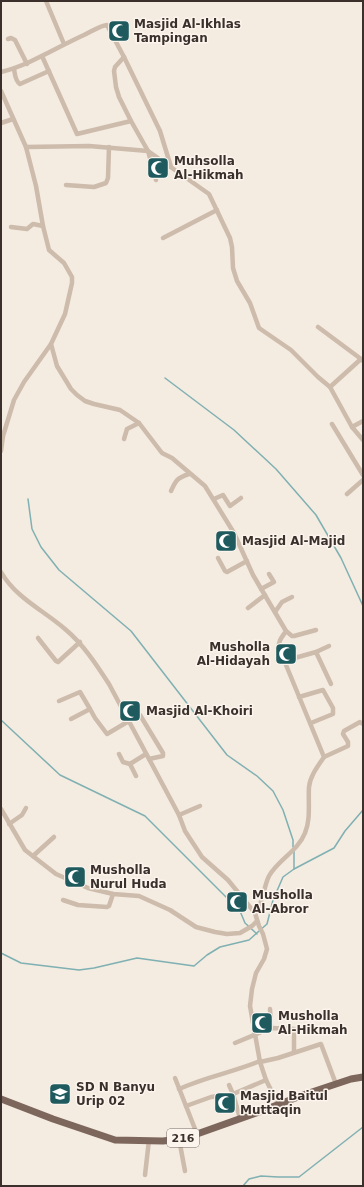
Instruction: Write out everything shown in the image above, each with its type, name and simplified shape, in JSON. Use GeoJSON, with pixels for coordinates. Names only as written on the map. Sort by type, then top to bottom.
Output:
{"type":"FeatureCollection","features":[{"type":"Feature","properties":{"kind":"main road","name":"216"},"geometry":{"type":"LineString","coordinates":[[1,1099],[53,1119],[115,1140],[163,1141],[179,1139],[197,1134],[336,1084],[363,1077]]}},
{"type":"Feature","properties":{"kind":"street"},"geometry":{"type":"LineString","coordinates":[[46,1],[64,44]]}},
{"type":"Feature","properties":{"kind":"street"},"geometry":{"type":"LineString","coordinates":[[1,72],[27,64],[64,44],[107,25],[160,131],[171,167]]}},
{"type":"Feature","properties":{"kind":"street"},"geometry":{"type":"LineString","coordinates":[[8,39],[11,38],[15,40],[27,64]]}},
{"type":"Feature","properties":{"kind":"street"},"geometry":{"type":"LineString","coordinates":[[42,56],[77,134],[131,121]]}},
{"type":"Feature","properties":{"kind":"street"},"geometry":{"type":"LineString","coordinates":[[124,58],[117,63],[114,71],[119,96],[148,151],[156,180]]}},
{"type":"Feature","properties":{"kind":"street"},"geometry":{"type":"LineString","coordinates":[[14,69],[16,79],[20,84],[49,72]]}},
{"type":"Feature","properties":{"kind":"street"},"geometry":{"type":"LineString","coordinates":[[1,91],[26,147],[36,186],[49,250],[64,263],[72,277],[65,314],[51,344],[24,382],[14,400],[3,436],[1,451]]}},
{"type":"Feature","properties":{"kind":"street"},"geometry":{"type":"LineString","coordinates":[[1,123],[13,119]]}},
{"type":"Feature","properties":{"kind":"street"},"geometry":{"type":"LineString","coordinates":[[26,147],[89,146],[148,151],[209,194],[230,238],[233,268],[237,281],[250,303],[259,328],[291,350],[330,387],[352,427],[363,440]]}},
{"type":"Feature","properties":{"kind":"street"},"geometry":{"type":"LineString","coordinates":[[66,185],[94,187],[106,183],[108,178],[109,147]]}},
{"type":"Feature","properties":{"kind":"street"},"geometry":{"type":"LineString","coordinates":[[163,238],[217,210]]}},
{"type":"Feature","properties":{"kind":"street"},"geometry":{"type":"LineString","coordinates":[[11,228],[27,229],[33,224],[43,226]]}},
{"type":"Feature","properties":{"kind":"street"},"geometry":{"type":"LineString","coordinates":[[318,327],[362,360],[330,387]]}},
{"type":"Feature","properties":{"kind":"street"},"geometry":{"type":"LineString","coordinates":[[51,344],[57,366],[71,389],[77,395],[84,401],[120,410],[139,423],[162,453],[172,458],[189,474],[205,486],[234,533],[261,589],[286,632],[294,636],[316,630]]}},
{"type":"Feature","properties":{"kind":"street"},"geometry":{"type":"LineString","coordinates":[[352,427],[363,421]]}},
{"type":"Feature","properties":{"kind":"street"},"geometry":{"type":"LineString","coordinates":[[124,438],[127,429],[139,423]]}},
{"type":"Feature","properties":{"kind":"street"},"geometry":{"type":"LineString","coordinates":[[332,424],[362,471]]}},
{"type":"Feature","properties":{"kind":"street"},"geometry":{"type":"LineString","coordinates":[[171,491],[179,477],[189,474]]}},
{"type":"Feature","properties":{"kind":"street"},"geometry":{"type":"LineString","coordinates":[[347,494],[363,480]]}},
{"type":"Feature","properties":{"kind":"street"},"geometry":{"type":"LineString","coordinates":[[214,499],[223,495],[230,506],[241,498]]}},
{"type":"Feature","properties":{"kind":"street"},"geometry":{"type":"LineString","coordinates":[[218,558],[227,572],[247,561]]}},
{"type":"Feature","properties":{"kind":"street"},"geometry":{"type":"LineString","coordinates":[[1,572],[6,581],[17,593],[44,611],[80,642],[109,684],[179,815],[185,831],[202,857],[228,880],[256,913],[257,921],[263,934],[267,949],[264,959],[256,973],[250,1006],[260,1061],[266,1080],[278,1104]]}},
{"type":"Feature","properties":{"kind":"street"},"geometry":{"type":"LineString","coordinates":[[261,589],[274,582],[269,574]]}},
{"type":"Feature","properties":{"kind":"street"},"geometry":{"type":"LineString","coordinates":[[248,608],[265,595]]}},
{"type":"Feature","properties":{"kind":"street"},"geometry":{"type":"LineString","coordinates":[[275,612],[282,602],[292,597]]}},
{"type":"Feature","properties":{"kind":"street"},"geometry":{"type":"LineString","coordinates":[[286,632],[279,644],[284,661],[324,757]]}},
{"type":"Feature","properties":{"kind":"street"},"geometry":{"type":"LineString","coordinates":[[38,638],[58,662],[80,642]]}},
{"type":"Feature","properties":{"kind":"street"},"geometry":{"type":"LineString","coordinates":[[284,661],[316,652],[329,646]]}},
{"type":"Feature","properties":{"kind":"street"},"geometry":{"type":"LineString","coordinates":[[316,652],[331,684]]}},
{"type":"Feature","properties":{"kind":"street"},"geometry":{"type":"LineString","coordinates":[[300,697],[323,690],[333,708],[333,714],[311,723]]}},
{"type":"Feature","properties":{"kind":"street"},"geometry":{"type":"LineString","coordinates":[[59,701],[80,692],[95,718],[107,734],[129,721]]}},
{"type":"Feature","properties":{"kind":"street"},"geometry":{"type":"LineString","coordinates":[[71,719],[90,709]]}},
{"type":"Feature","properties":{"kind":"street"},"geometry":{"type":"LineString","coordinates":[[119,754],[123,762],[130,764],[148,756],[163,756],[163,753],[140,714]]}},
{"type":"Feature","properties":{"kind":"street"},"geometry":{"type":"LineString","coordinates":[[256,913],[260,907],[266,885],[275,867],[296,846],[305,834],[308,821],[309,787],[311,778],[324,757],[348,746],[348,742],[343,734],[344,731],[360,722],[363,724]]}},
{"type":"Feature","properties":{"kind":"street"},"geometry":{"type":"LineString","coordinates":[[130,764],[136,776]]}},
{"type":"Feature","properties":{"kind":"street"},"geometry":{"type":"LineString","coordinates":[[179,815],[200,806]]}},
{"type":"Feature","properties":{"kind":"street"},"geometry":{"type":"LineString","coordinates":[[9,824],[22,815],[26,808]]}},
{"type":"Feature","properties":{"kind":"street"},"geometry":{"type":"LineString","coordinates":[[1,809],[24,850],[56,874],[88,888],[113,894],[139,896],[170,910],[196,927],[205,930],[235,934],[247,930],[257,921]]}},
{"type":"Feature","properties":{"kind":"street"},"geometry":{"type":"LineString","coordinates":[[33,856],[54,837]]}},
{"type":"Feature","properties":{"kind":"street"},"geometry":{"type":"LineString","coordinates":[[63,900],[78,905],[107,907],[109,906],[113,894]]}},
{"type":"Feature","properties":{"kind":"street"},"geometry":{"type":"LineString","coordinates":[[270,1009],[271,1028]]}},
{"type":"Feature","properties":{"kind":"street"},"geometry":{"type":"LineString","coordinates":[[235,1043],[271,1028],[294,1028],[294,1052]]}},
{"type":"Feature","properties":{"kind":"street"},"geometry":{"type":"LineString","coordinates":[[179,1089],[205,1078],[239,1069],[260,1061],[278,1058],[321,1044],[336,1084]]}},
{"type":"Feature","properties":{"kind":"street"},"geometry":{"type":"LineString","coordinates":[[175,1078],[197,1134]]}},
{"type":"Feature","properties":{"kind":"street"},"geometry":{"type":"LineString","coordinates":[[186,1106],[211,1097],[233,1094],[266,1080]]}},
{"type":"Feature","properties":{"kind":"street"},"geometry":{"type":"LineString","coordinates":[[229,1085],[240,1118]]}},
{"type":"Feature","properties":{"kind":"street"},"geometry":{"type":"LineString","coordinates":[[179,1139],[185,1171]]}},
{"type":"Feature","properties":{"kind":"street"},"geometry":{"type":"LineString","coordinates":[[145,1175],[149,1140]]}},
{"type":"Feature","properties":{"kind":"waterway"},"geometry":{"type":"LineString","coordinates":[[165,378],[234,430],[276,469],[316,515],[341,558],[363,606]]}},
{"type":"Feature","properties":{"kind":"waterway"},"geometry":{"type":"LineString","coordinates":[[28,499],[32,529],[41,547],[59,570],[131,631],[227,755],[257,776],[273,791],[283,810],[293,840],[293,847]]}},
{"type":"Feature","properties":{"kind":"waterway"},"geometry":{"type":"LineString","coordinates":[[1,720],[60,775],[145,816],[240,911],[245,923],[257,934]]}},
{"type":"Feature","properties":{"kind":"waterway"},"geometry":{"type":"LineString","coordinates":[[1,953],[21,963],[79,970],[137,958],[194,966],[207,955],[220,947],[249,940],[267,924],[273,900],[283,877],[294,869],[334,848],[345,831],[363,810]]}},
{"type":"Feature","properties":{"kind":"waterway"},"geometry":{"type":"LineString","coordinates":[[294,851],[294,869]]}},
{"type":"Feature","properties":{"kind":"waterway"},"geometry":{"type":"LineString","coordinates":[[243,1186],[249,1179],[261,1176],[299,1177],[363,1127]]}},
{"type":"Feature","properties":{"kind":"place","name":"Masjid Al-Ikhlas Tampingan"},"geometry":{"type":"Point","coordinates":[119,31]}},
{"type":"Feature","properties":{"kind":"place","name":"Muhsolla Al-Hikmah"},"geometry":{"type":"Point","coordinates":[158,168]}},
{"type":"Feature","properties":{"kind":"place","name":"Masjid Al-Majid"},"geometry":{"type":"Point","coordinates":[226,541]}},
{"type":"Feature","properties":{"kind":"place","name":"Musholla Al-Hidayah"},"geometry":{"type":"Point","coordinates":[286,654]}},
{"type":"Feature","properties":{"kind":"place","name":"Masjid Al-Khoiri"},"geometry":{"type":"Point","coordinates":[130,711]}},
{"type":"Feature","properties":{"kind":"place","name":"Musholla Nurul Huda"},"geometry":{"type":"Point","coordinates":[75,877]}},
{"type":"Feature","properties":{"kind":"place","name":"Musholla Al-Abror"},"geometry":{"type":"Point","coordinates":[237,902]}},
{"type":"Feature","properties":{"kind":"place","name":"Musholla Al-Hikmah"},"geometry":{"type":"Point","coordinates":[262,1023]}},
{"type":"Feature","properties":{"kind":"place","name":"SD N Banyu Urip 02"},"geometry":{"type":"Point","coordinates":[60,1094]}},
{"type":"Feature","properties":{"kind":"place","name":"Masjid Baitul Muttaqin"},"geometry":{"type":"Point","coordinates":[225,1103]}}]}
